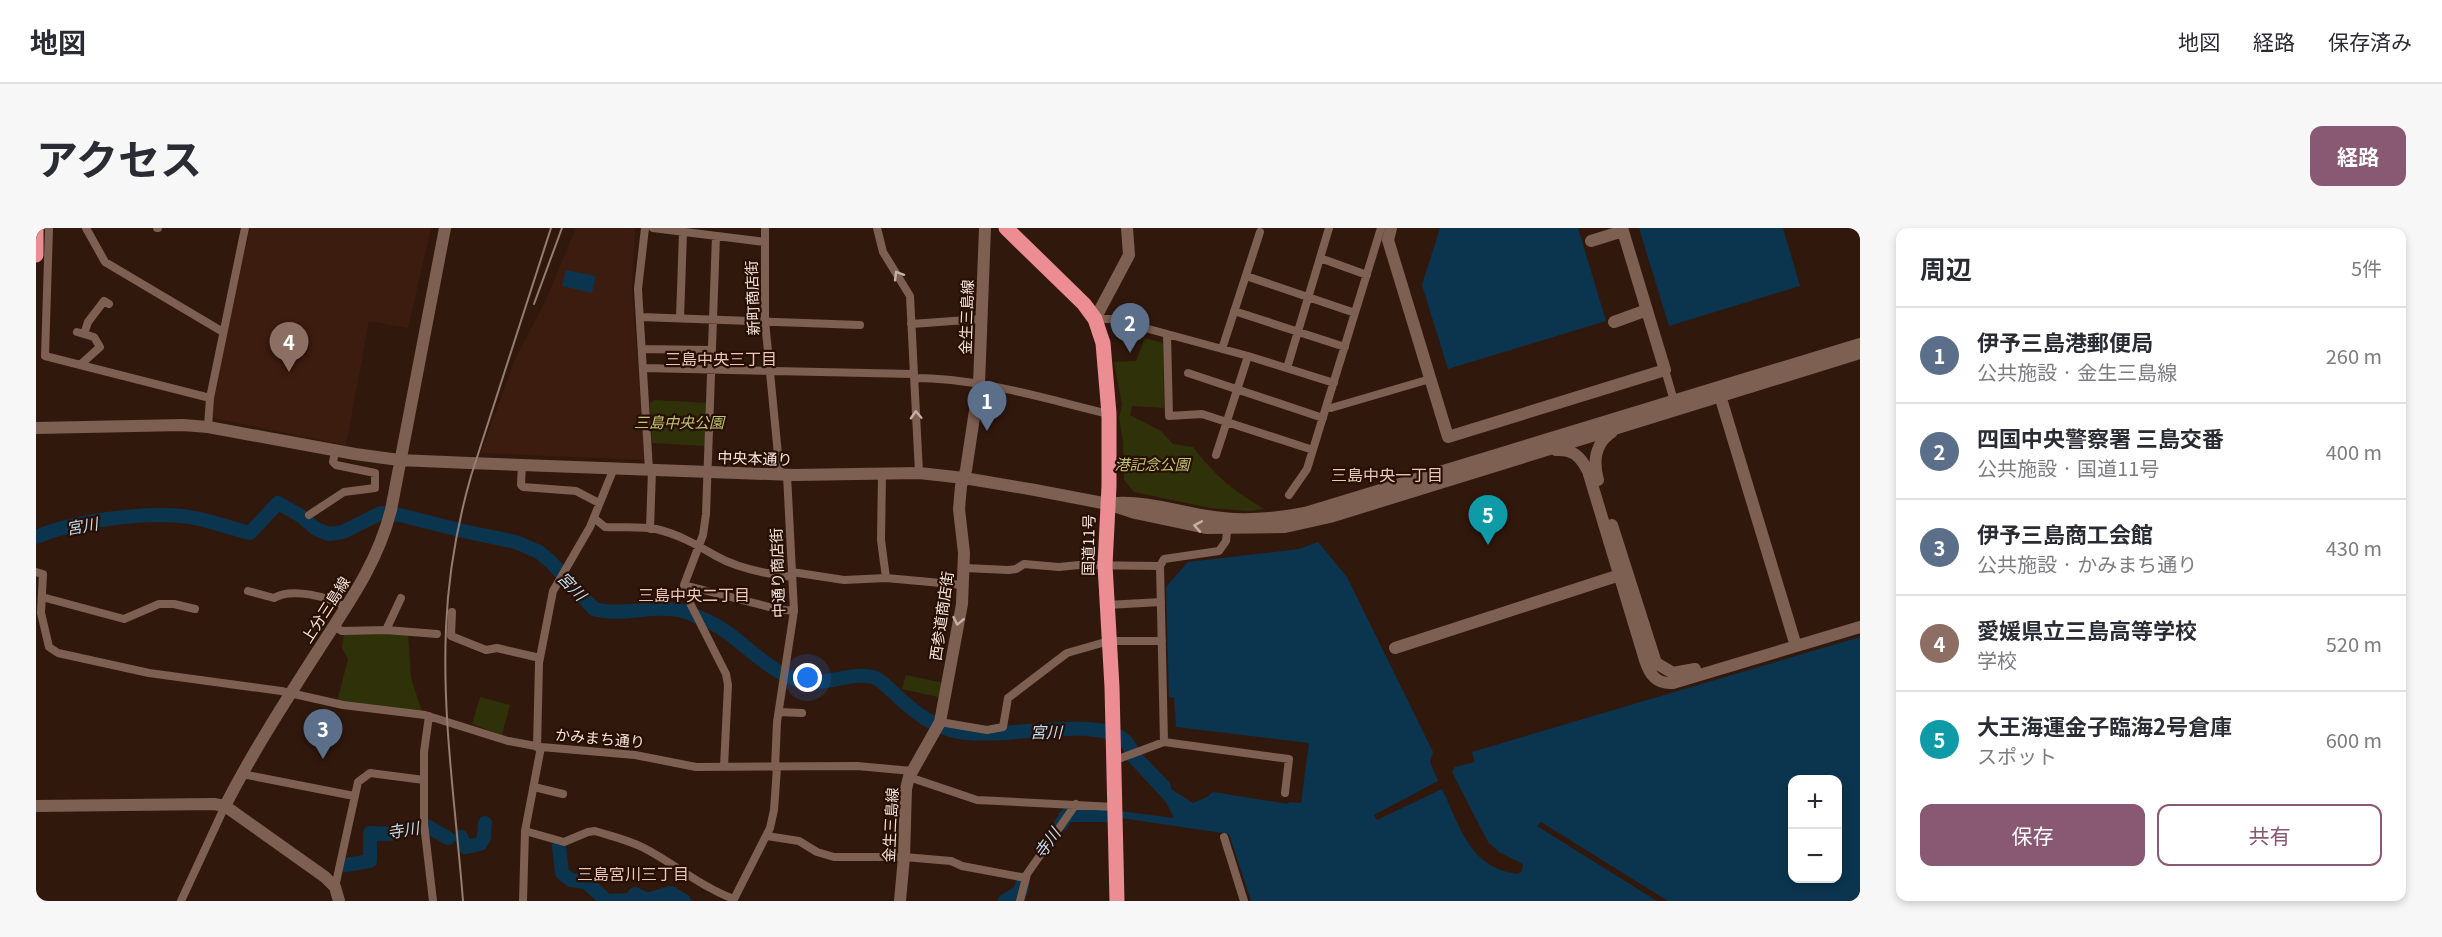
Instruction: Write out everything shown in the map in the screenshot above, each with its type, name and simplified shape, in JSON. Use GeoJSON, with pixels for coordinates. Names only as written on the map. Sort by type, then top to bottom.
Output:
{"type":"FeatureCollection","features":[{"type":"Feature","properties":{"kind":"highway"},"geometry":{"type":"LineString","coordinates":[[36,228],[36,255]]}},
{"type":"Feature","properties":{"kind":"highway","name":"国道11号"},"geometry":{"type":"LineString","coordinates":[[1006,228],[1076,293],[1095,319],[1103,343],[1109,414],[1105,565],[1116,756],[1114,807],[1117,901]]}},
{"type":"Feature","properties":{"kind":"street"},"geometry":{"type":"LineString","coordinates":[[49,228],[45,356],[210,398]]}},
{"type":"Feature","properties":{"kind":"street"},"geometry":{"type":"LineString","coordinates":[[86,228],[105,262],[223,332]]}},
{"type":"Feature","properties":{"kind":"street"},"geometry":{"type":"LineString","coordinates":[[208,427],[210,398],[245,228]]}},
{"type":"Feature","properties":{"kind":"street","name":"上分三島線"},"geometry":{"type":"LineString","coordinates":[[225,806],[291,693],[370,569],[388,522],[445,228]]}},
{"type":"Feature","properties":{"kind":"street"},"geometry":{"type":"LineString","coordinates":[[645,228],[638,289],[651,470],[650,529]]}},
{"type":"Feature","properties":{"kind":"street"},"geometry":{"type":"LineString","coordinates":[[653,228],[765,242]]}},
{"type":"Feature","properties":{"kind":"street","name":"新町商店街"},"geometry":{"type":"LineString","coordinates":[[765,228],[765,321],[784,475]]}},
{"type":"Feature","properties":{"kind":"street"},"geometry":{"type":"LineString","coordinates":[[877,228],[883,252],[910,296],[919,473]]}},
{"type":"Feature","properties":{"kind":"street","name":"金生三島線"},"geometry":{"type":"LineString","coordinates":[[964,478],[979,384],[985,228]]}},
{"type":"Feature","properties":{"kind":"street"},"geometry":{"type":"LineString","coordinates":[[1127,228],[1129,255],[1095,319],[1112,319],[1248,356],[1334,383]]}},
{"type":"Feature","properties":{"kind":"street"},"geometry":{"type":"LineString","coordinates":[[1287,368],[1329,228]]}},
{"type":"Feature","properties":{"kind":"street"},"geometry":{"type":"LineString","coordinates":[[1289,495],[1307,469],[1381,228]]}},
{"type":"Feature","properties":{"kind":"street"},"geometry":{"type":"LineString","coordinates":[[1391,228],[1388,240],[1448,437],[1665,370]]}},
{"type":"Feature","properties":{"kind":"street"},"geometry":{"type":"LineString","coordinates":[[1591,241],[1622,229],[1676,406]]}},
{"type":"Feature","properties":{"kind":"street"},"geometry":{"type":"LineString","coordinates":[[1222,349],[1260,232]]}},
{"type":"Feature","properties":{"kind":"street"},"geometry":{"type":"LineString","coordinates":[[680,318],[683,233]]}},
{"type":"Feature","properties":{"kind":"street"},"geometry":{"type":"LineString","coordinates":[[716,236],[706,514],[699,545],[684,585],[690,603],[726,674],[728,684],[724,767]]}},
{"type":"Feature","properties":{"kind":"street"},"geometry":{"type":"LineString","coordinates":[[1320,258],[1367,275]]}},
{"type":"Feature","properties":{"kind":"street"},"geometry":{"type":"LineString","coordinates":[[1246,276],[1355,313]]}},
{"type":"Feature","properties":{"kind":"street"},"geometry":{"type":"LineString","coordinates":[[80,365],[100,347],[94,337],[80,333],[104,301],[109,304]]}},
{"type":"Feature","properties":{"kind":"street"},"geometry":{"type":"LineString","coordinates":[[1614,322],[1647,310]]}},
{"type":"Feature","properties":{"kind":"street"},"geometry":{"type":"LineString","coordinates":[[1234,311],[1345,347]]}},
{"type":"Feature","properties":{"kind":"street"},"geometry":{"type":"LineString","coordinates":[[640,317],[860,325]]}},
{"type":"Feature","properties":{"kind":"street"},"geometry":{"type":"LineString","coordinates":[[911,324],[981,319]]}},
{"type":"Feature","properties":{"kind":"street"},"geometry":{"type":"LineString","coordinates":[[1167,334],[1169,416],[1203,414],[1313,450]]}},
{"type":"Feature","properties":{"kind":"street"},"geometry":{"type":"LineString","coordinates":[[1545,446],[1563,438],[1582,443],[1676,406],[1860,344]]}},
{"type":"Feature","properties":{"kind":"street"},"geometry":{"type":"LineString","coordinates":[[642,349],[711,350]]}},
{"type":"Feature","properties":{"kind":"street"},"geometry":{"type":"LineString","coordinates":[[1719,392],[1860,353]]}},
{"type":"Feature","properties":{"kind":"street"},"geometry":{"type":"LineString","coordinates":[[1216,455],[1248,356]]}},
{"type":"Feature","properties":{"kind":"street"},"geometry":{"type":"LineString","coordinates":[[644,368],[710,368],[914,376],[1006,389],[1109,414]]}},
{"type":"Feature","properties":{"kind":"street"},"geometry":{"type":"LineString","coordinates":[[1188,373],[1323,418]]}},
{"type":"Feature","properties":{"kind":"street"},"geometry":{"type":"LineString","coordinates":[[1327,407],[1331,408],[1430,379]]}},
{"type":"Feature","properties":{"kind":"street"},"geometry":{"type":"LineString","coordinates":[[1719,392],[1795,643]]}},
{"type":"Feature","properties":{"kind":"street","name":"中央本通り"},"geometry":{"type":"LineString","coordinates":[[36,428],[183,425],[208,427],[335,452],[399,460],[784,475],[919,473],[964,478],[1108,504],[1136,502],[1228,524],[1305,513],[1545,446],[1602,424],[1676,406]]}},
{"type":"Feature","properties":{"kind":"street"},"geometry":{"type":"LineString","coordinates":[[1582,443],[1592,430],[1602,424]]}},
{"type":"Feature","properties":{"kind":"street"},"geometry":{"type":"LineString","coordinates":[[1591,470],[1601,441],[1618,428]]}},
{"type":"Feature","properties":{"kind":"street"},"geometry":{"type":"LineString","coordinates":[[1582,443],[1623,574],[1656,663],[1673,673],[1683,672],[1860,627]]}},
{"type":"Feature","properties":{"kind":"street"},"geometry":{"type":"LineString","coordinates":[[1545,446],[1569,450],[1582,459],[1591,470]]}},
{"type":"Feature","properties":{"kind":"street"},"geometry":{"type":"LineString","coordinates":[[309,515],[344,492],[375,488],[375,473],[336,465],[333,462],[335,452]]}},
{"type":"Feature","properties":{"kind":"street"},"geometry":{"type":"LineString","coordinates":[[522,464],[521,485],[523,487],[576,491],[599,503]]}},
{"type":"Feature","properties":{"kind":"street"},"geometry":{"type":"LineString","coordinates":[[523,901],[525,831],[539,747],[537,702],[540,658],[553,591],[594,518],[614,468]]}},
{"type":"Feature","properties":{"kind":"street"},"geometry":{"type":"LineString","coordinates":[[882,474],[881,540],[886,578]]}},
{"type":"Feature","properties":{"kind":"street","name":"中通り商店街"},"geometry":{"type":"LineString","coordinates":[[733,900],[767,836],[774,810],[779,712],[794,611],[784,475]]}},
{"type":"Feature","properties":{"kind":"street","name":"西参道商店街"},"geometry":{"type":"LineString","coordinates":[[939,727],[963,585],[963,542],[959,509],[964,478]]}},
{"type":"Feature","properties":{"kind":"street"},"geometry":{"type":"LineString","coordinates":[[594,518],[605,527],[655,529],[699,545],[717,557],[768,575],[844,580],[886,578],[963,585]]}},
{"type":"Feature","properties":{"kind":"street"},"geometry":{"type":"LineString","coordinates":[[1164,741],[1160,566],[1164,560],[1219,551],[1226,541],[1228,524]]}},
{"type":"Feature","properties":{"kind":"street"},"geometry":{"type":"LineString","coordinates":[[964,568],[1009,570],[1024,564],[1059,567],[1160,566]]}},
{"type":"Feature","properties":{"kind":"street","name":"かみまち通り"},"geometry":{"type":"LineString","coordinates":[[36,572],[43,573],[41,613],[49,647],[58,653],[149,673],[291,693],[343,705],[429,716],[508,741],[539,747],[624,754],[696,767],[856,766],[911,774],[977,800],[1072,812],[1114,807]]}},
{"type":"Feature","properties":{"kind":"street"},"geometry":{"type":"LineString","coordinates":[[1395,648],[1623,574]]}},
{"type":"Feature","properties":{"kind":"street"},"geometry":{"type":"LineString","coordinates":[[684,585],[777,609],[794,611]]}},
{"type":"Feature","properties":{"kind":"street"},"geometry":{"type":"LineString","coordinates":[[248,591],[274,598],[281,594],[324,596],[346,607]]}},
{"type":"Feature","properties":{"kind":"street"},"geometry":{"type":"LineString","coordinates":[[42,597],[124,619],[159,604],[174,604],[195,609]]}},
{"type":"Feature","properties":{"kind":"street"},"geometry":{"type":"LineString","coordinates":[[386,630],[401,597]]}},
{"type":"Feature","properties":{"kind":"street"},"geometry":{"type":"LineString","coordinates":[[1107,605],[1161,602]]}},
{"type":"Feature","properties":{"kind":"street"},"geometry":{"type":"LineString","coordinates":[[452,612],[451,636],[486,650],[497,648],[540,658]]}},
{"type":"Feature","properties":{"kind":"street"},"geometry":{"type":"LineString","coordinates":[[1795,643],[1860,619]]}},
{"type":"Feature","properties":{"kind":"street"},"geometry":{"type":"LineString","coordinates":[[333,626],[342,631],[386,630],[437,634]]}},
{"type":"Feature","properties":{"kind":"street"},"geometry":{"type":"LineString","coordinates":[[939,727],[987,730],[1003,727],[1008,698],[1067,653],[1109,641],[1162,641]]}},
{"type":"Feature","properties":{"kind":"street"},"geometry":{"type":"LineString","coordinates":[[779,712],[801,713]]}},
{"type":"Feature","properties":{"kind":"street"},"geometry":{"type":"LineString","coordinates":[[429,716],[424,752],[424,826],[433,901]]}},
{"type":"Feature","properties":{"kind":"street","name":"金生三島線"},"geometry":{"type":"LineString","coordinates":[[900,901],[904,857],[904,801],[911,774],[939,727]]}},
{"type":"Feature","properties":{"kind":"street"},"geometry":{"type":"LineString","coordinates":[[1116,756],[1164,741],[1289,759],[1285,793]]}},
{"type":"Feature","properties":{"kind":"street"},"geometry":{"type":"LineString","coordinates":[[339,901],[335,887],[357,782],[370,773],[424,780]]}},
{"type":"Feature","properties":{"kind":"street"},"geometry":{"type":"LineString","coordinates":[[242,774],[354,796]]}},
{"type":"Feature","properties":{"kind":"street"},"geometry":{"type":"LineString","coordinates":[[534,787],[562,794]]}},
{"type":"Feature","properties":{"kind":"street"},"geometry":{"type":"LineString","coordinates":[[36,806],[214,804],[225,806],[325,877],[335,887]]}},
{"type":"Feature","properties":{"kind":"street"},"geometry":{"type":"LineString","coordinates":[[181,901],[225,806]]}},
{"type":"Feature","properties":{"kind":"street"},"geometry":{"type":"LineString","coordinates":[[1020,901],[1023,877],[1072,812]]}},
{"type":"Feature","properties":{"kind":"street"},"geometry":{"type":"LineString","coordinates":[[525,831],[560,842],[568,842],[595,831],[623,840],[642,847],[686,872],[715,892],[733,900]]}},
{"type":"Feature","properties":{"kind":"street"},"geometry":{"type":"LineString","coordinates":[[767,836],[799,841],[817,852],[834,857],[904,857],[951,861],[962,866],[1023,877]]}},
{"type":"Feature","properties":{"kind":"street"},"geometry":{"type":"LineString","coordinates":[[1224,837],[1244,901]]}},
{"type":"Feature","properties":{"kind":"shaded area"},"geometry":{"type":"Polygon","coordinates":[[[250,228],[431,228],[408,328],[369,321],[346,445],[208,417],[250,228]]]}},
{"type":"Feature","properties":{"kind":"shaded area"},"geometry":{"type":"Polygon","coordinates":[[[576,228],[635,228],[632,289],[645,459],[481,453],[515,359],[544,304],[576,228]]]}},
{"type":"Feature","properties":{"kind":"green space","name":"港記念公園"},"geometry":{"type":"Polygon","coordinates":[[[1145,338],[1163,343],[1164,408],[1132,406],[1130,415],[1161,431],[1173,444],[1193,447],[1209,467],[1226,482],[1264,509],[1249,511],[1210,508],[1134,492],[1124,480],[1123,441],[1119,418],[1122,405],[1114,362],[1136,361],[1145,338]]]}},
{"type":"Feature","properties":{"kind":"green space","name":"三島中央公園"},"geometry":{"type":"Polygon","coordinates":[[[655,400],[708,403],[706,446],[652,443],[650,403],[655,400]]]}},
{"type":"Feature","properties":{"kind":"green space"},"geometry":{"type":"Polygon","coordinates":[[[344,633],[408,634],[411,678],[422,712],[337,702],[348,659],[342,648],[344,633]]]}},
{"type":"Feature","properties":{"kind":"green space"},"geometry":{"type":"Polygon","coordinates":[[[906,675],[944,683],[942,698],[902,689],[906,675]]]}},
{"type":"Feature","properties":{"kind":"green space"},"geometry":{"type":"Polygon","coordinates":[[[480,697],[510,705],[502,735],[472,724],[480,697]]]}},
{"type":"Feature","properties":{"kind":"water"},"geometry":{"type":"Polygon","coordinates":[[[1440,228],[1578,228],[1606,321],[1448,369],[1422,285],[1440,228]]]}},
{"type":"Feature","properties":{"kind":"water"},"geometry":{"type":"Polygon","coordinates":[[[1639,228],[1783,228],[1800,286],[1669,326],[1639,228]]]}},
{"type":"Feature","properties":{"kind":"water"},"geometry":{"type":"Polygon","coordinates":[[[566,270],[596,276],[592,293],[562,286],[566,270]]]}},
{"type":"Feature","properties":{"kind":"water"},"geometry":{"type":"Polygon","coordinates":[[[1318,542],[1347,577],[1433,752],[1430,762],[1438,781],[1374,815],[1377,820],[1442,789],[1461,831],[1477,854],[1501,870],[1517,874],[1522,871],[1523,864],[1499,852],[1488,842],[1452,772],[1455,767],[1475,762],[1472,752],[1860,637],[1860,901],[1251,901],[1229,834],[1121,818],[1120,811],[1174,818],[1166,802],[1127,760],[1143,755],[1170,783],[1171,789],[1193,803],[1213,792],[1288,804],[1289,802],[1301,803],[1309,743],[1176,727],[1174,698],[1169,697],[1166,587],[1188,562],[1299,549],[1318,542]]]}},
{"type":"Feature","properties":{"kind":"pier"},"geometry":{"type":"Polygon","coordinates":[[[1541,822],[1668,901],[1657,901],[1537,826],[1541,822]]]}},
{"type":"Feature","properties":{"kind":"waterway","name":"宮川"},"geometry":{"type":"LineString","coordinates":[[36,537],[88,522],[147,515],[191,517],[250,533],[278,503],[301,516],[316,529],[329,534],[343,532],[381,513],[400,515],[516,542],[539,552],[594,609],[613,612],[675,609],[701,618],[727,632],[775,669],[801,681],[819,682],[856,676],[876,678],[924,718],[950,730],[977,734],[1090,729],[1109,732],[1123,739],[1136,757]]}},
{"type":"Feature","properties":{"kind":"waterway","name":"寺川"},"geometry":{"type":"LineString","coordinates":[[1061,824],[1067,815],[1107,815]]}},
{"type":"Feature","properties":{"kind":"waterway","name":"寺川"},"geometry":{"type":"LineString","coordinates":[[461,837],[466,847],[480,844],[484,838],[485,823]]}},
{"type":"Feature","properties":{"kind":"waterway","name":"寺川"},"geometry":{"type":"LineString","coordinates":[[346,865],[370,861],[370,833],[390,834],[427,826],[448,838]]}},
{"type":"Feature","properties":{"kind":"waterway","name":"寺川"},"geometry":{"type":"LineString","coordinates":[[559,846],[562,873],[571,880],[586,882],[607,901]]}},
{"type":"Feature","properties":{"kind":"waterway","name":"寺川"},"geometry":{"type":"LineString","coordinates":[[1005,901],[1021,891],[1023,879]]}},
{"type":"Feature","properties":{"kind":"waterway","name":"寺川"},"geometry":{"type":"LineString","coordinates":[[608,901],[631,900],[635,894],[647,900],[671,893],[684,901]]}},
{"type":"Feature","properties":{"kind":"railway"},"geometry":{"type":"LineString","coordinates":[[463,901],[446,696],[446,628],[451,570],[461,513],[471,476],[551,228]]}},
{"type":"Feature","properties":{"kind":"railway"},"geometry":{"type":"LineString","coordinates":[[534,304],[562,228]]}},
{"type":"Feature","properties":{"kind":"place","name":"四国中央警察署 三島交番"},"geometry":{"type":"Point","coordinates":[1130,353]}},
{"type":"Feature","properties":{"kind":"place","name":"愛媛県立三島高等学校"},"geometry":{"type":"Point","coordinates":[289,372]}},
{"type":"Feature","properties":{"kind":"place","name":"伊予三島港郵便局"},"geometry":{"type":"Point","coordinates":[987,431]}},
{"type":"Feature","properties":{"kind":"place","name":"大王海運金子臨海2号倉庫"},"geometry":{"type":"Point","coordinates":[1488,545]}},
{"type":"Feature","properties":{"kind":"place","name":"伊予三島商工会館"},"geometry":{"type":"Point","coordinates":[323,759]}},
{"type":"Feature","properties":{"kind":"district","name":"三島中央三丁目"},"geometry":{"type":"Point","coordinates":[721,359]}},
{"type":"Feature","properties":{"kind":"district","name":"三島中央一丁目"},"geometry":{"type":"Point","coordinates":[1387,475]}},
{"type":"Feature","properties":{"kind":"district","name":"三島中央二丁目"},"geometry":{"type":"Point","coordinates":[694,595]}},
{"type":"Feature","properties":{"kind":"district","name":"三島宮川三丁目"},"geometry":{"type":"Point","coordinates":[633,874]}}]}
